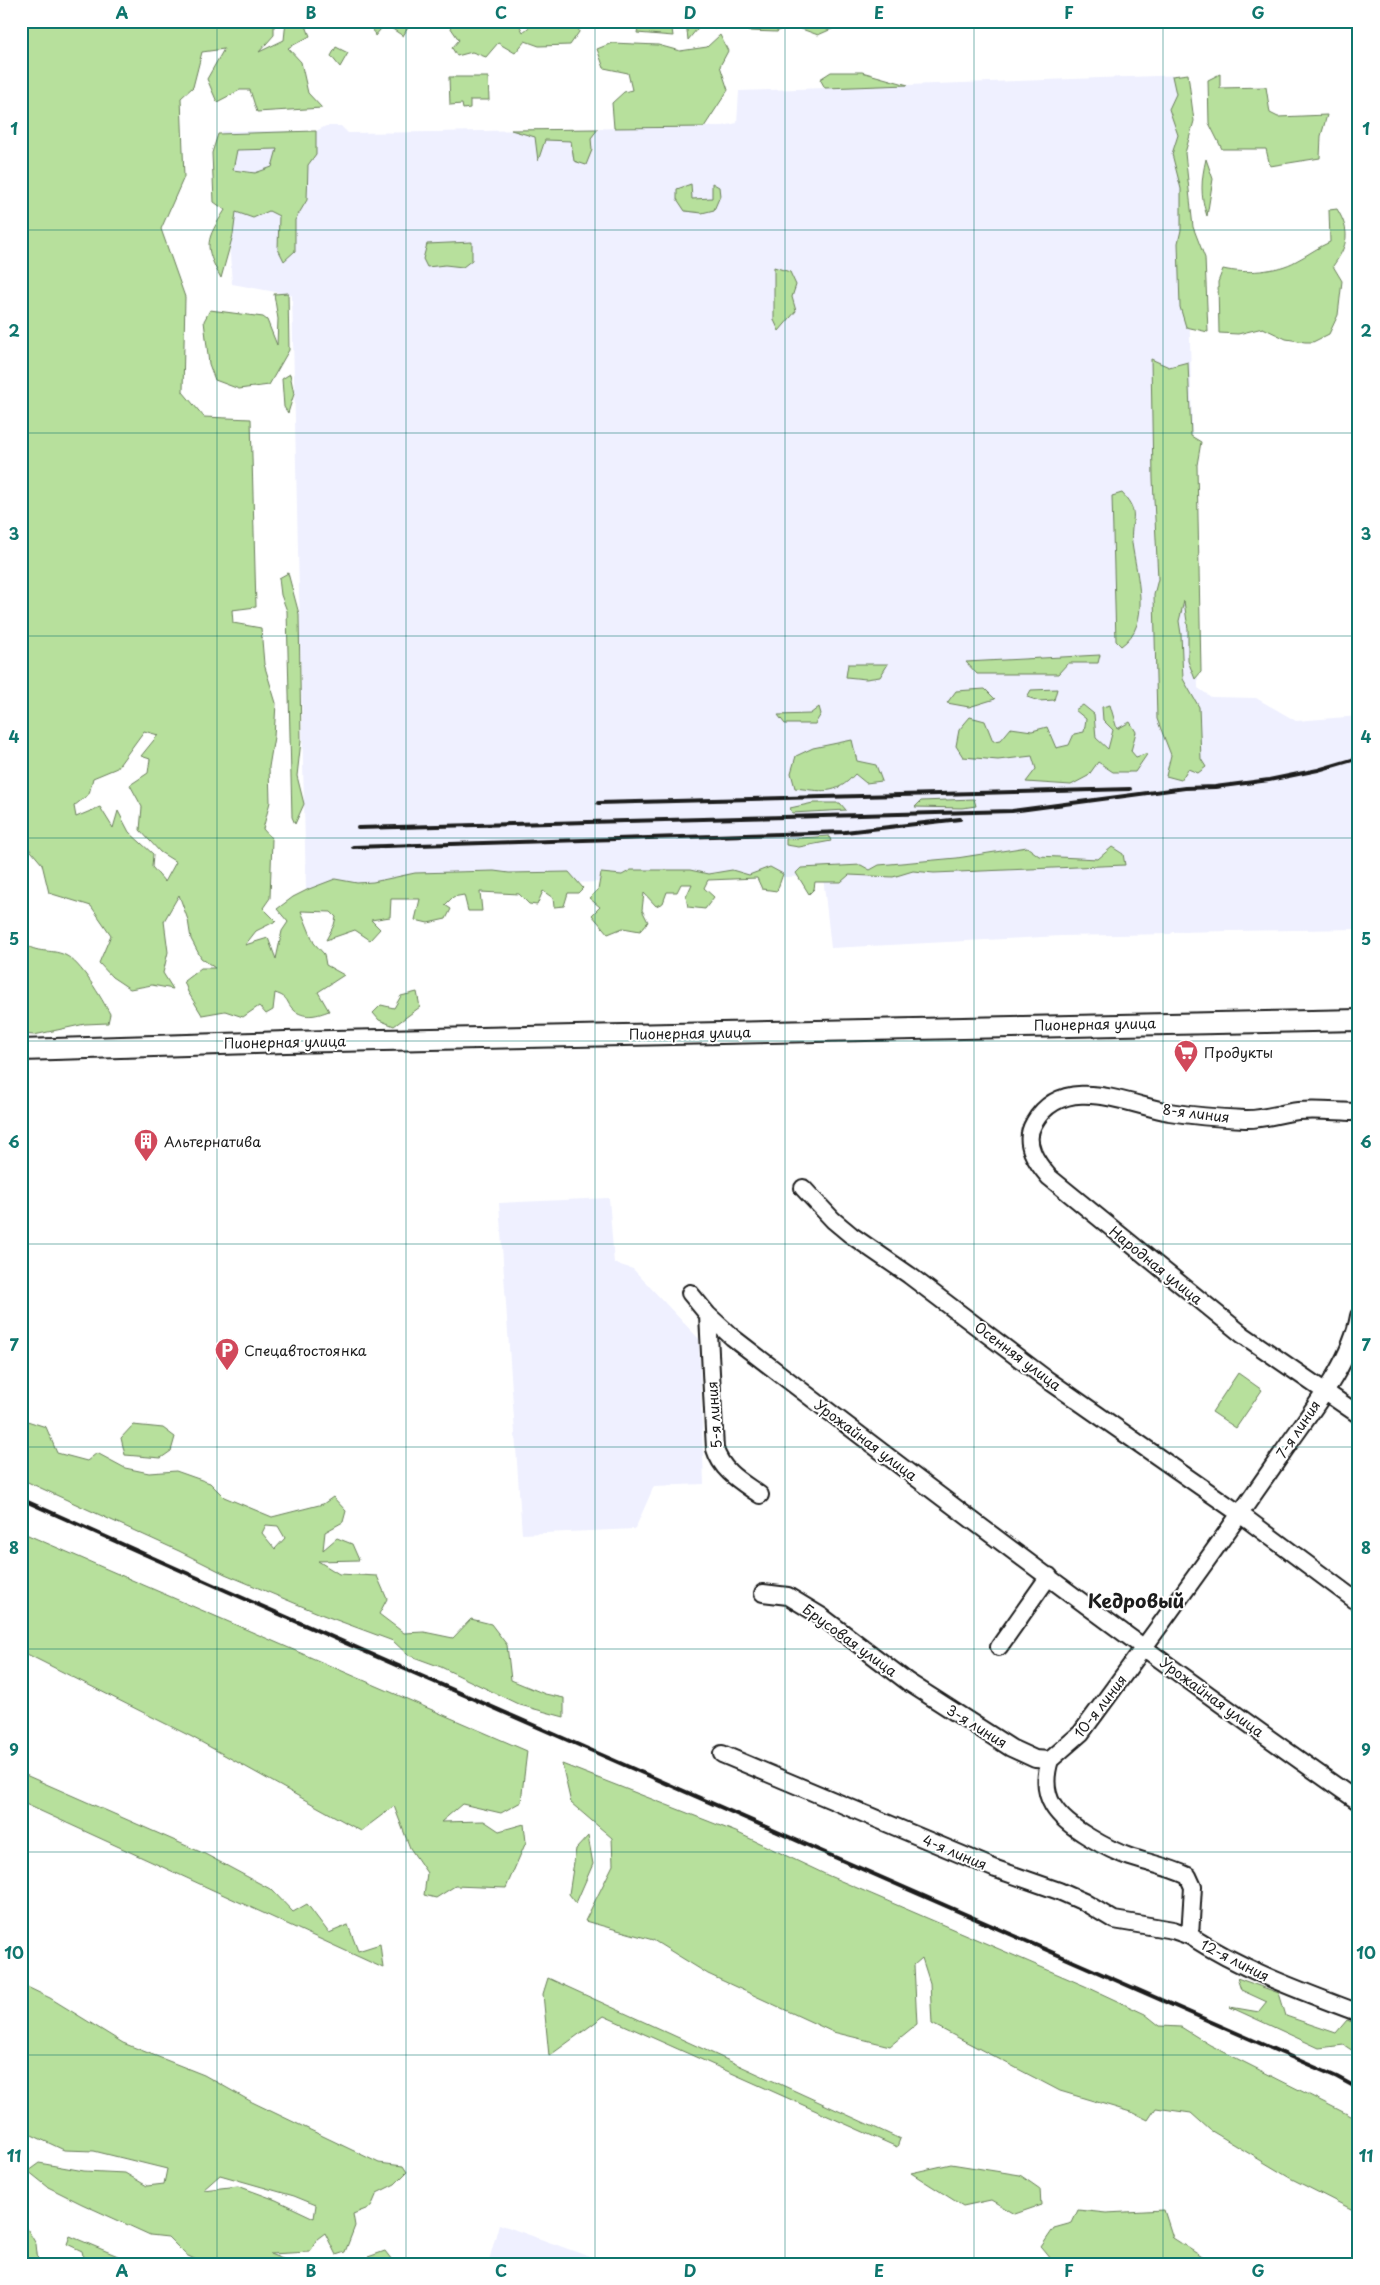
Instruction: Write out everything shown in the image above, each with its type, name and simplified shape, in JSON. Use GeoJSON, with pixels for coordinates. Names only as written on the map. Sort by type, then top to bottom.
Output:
{"type":"FeatureCollection","features":[{"type":"Feature","properties":{"kind":"street","name":"Пионерная улица"},"geometry":{"type":"LineString","coordinates":[[21,1050],[316,1041],[1359,1020]]}},
{"type":"Feature","properties":{"kind":"street","name":"8-я линия"},"geometry":{"type":"LineString","coordinates":[[1039,1114],[1053,1103],[1071,1095],[1094,1094],[1170,1112],[1247,1119],[1300,1111],[1359,1112]]}},
{"type":"Feature","properties":{"kind":"street","name":"Народная улица"},"geometry":{"type":"LineString","coordinates":[[1039,1114],[1031,1128],[1030,1145],[1036,1163],[1050,1177],[1243,1335],[1359,1415]]}},
{"type":"Feature","properties":{"kind":"street","name":"Осенняя улица"},"geometry":{"type":"LineString","coordinates":[[803,1188],[833,1220],[851,1234],[909,1274],[1045,1378],[1240,1514],[1359,1603]]}},
{"type":"Feature","properties":{"kind":"street","name":"Урожайная улица"},"geometry":{"type":"LineString","coordinates":[[690,1293],[708,1315],[732,1337],[897,1464],[1235,1715],[1359,1802]]}},
{"type":"Feature","properties":{"kind":"street","name":"5-я линия"},"geometry":{"type":"LineString","coordinates":[[708,1315],[716,1449],[719,1462],[735,1478],[760,1495]]}},
{"type":"Feature","properties":{"kind":"street","name":"7-я линия"},"geometry":{"type":"LineString","coordinates":[[1240,1514],[1325,1390],[1352,1342],[1359,1316]]}},
{"type":"Feature","properties":{"kind":"street"},"geometry":{"type":"LineString","coordinates":[[1145,1647],[1240,1514]]}},
{"type":"Feature","properties":{"kind":"street"},"geometry":{"type":"LineString","coordinates":[[999,1647],[1050,1576]]}},
{"type":"Feature","properties":{"kind":"street","name":"Брусовая улица"},"geometry":{"type":"LineString","coordinates":[[763,1593],[788,1596],[821,1616],[908,1682]]}},
{"type":"Feature","properties":{"kind":"street","name":"10-я линия"},"geometry":{"type":"LineString","coordinates":[[1050,1760],[1081,1733],[1145,1647]]}},
{"type":"Feature","properties":{"kind":"street","name":"3-я линия"},"geometry":{"type":"LineString","coordinates":[[908,1682],[1011,1748],[1036,1759],[1050,1760]]}},
{"type":"Feature","properties":{"kind":"street","name":"4-я линия"},"geometry":{"type":"LineString","coordinates":[[722,1754],[996,1869],[1059,1891],[1084,1902],[1114,1920],[1173,1930],[1190,1936]]}},
{"type":"Feature","properties":{"kind":"street","name":"12-я линия"},"geometry":{"type":"LineString","coordinates":[[1050,1760],[1045,1776],[1047,1792],[1054,1809],[1071,1826],[1112,1850],[1188,1876],[1193,1887],[1190,1936],[1212,1950],[1262,1975],[1359,2013]]}},
{"type":"Feature","properties":{"kind":"shaded area"},"geometry":{"type":"Polygon","coordinates":[[[1184,75],[1198,688],[1211,697],[1256,698],[1296,721],[1359,716],[1359,929],[1172,932],[1171,934],[1061,936],[831,948],[823,876],[306,890],[292,295],[232,284],[222,131],[316,131],[326,126],[341,126],[348,133],[723,126],[737,123],[739,91],[1184,75]]]}},
{"type":"Feature","properties":{"kind":"shaded area"},"geometry":{"type":"Polygon","coordinates":[[[609,1198],[614,1263],[633,1269],[699,1339],[704,1484],[654,1486],[635,1529],[522,1534],[499,1203],[609,1198]]]}},
{"type":"Feature","properties":{"kind":"shaded area"},"geometry":{"type":"Polygon","coordinates":[[[499,2224],[601,2261],[607,2264],[488,2264],[499,2224]]]}},
{"type":"Feature","properties":{"kind":"green space"},"geometry":{"type":"Polygon","coordinates":[[[21,21],[274,21],[274,35],[259,52],[284,40],[286,21],[304,21],[310,36],[288,48],[301,62],[308,93],[322,108],[257,112],[250,90],[240,90],[217,102],[207,79],[224,49],[202,52],[193,87],[181,98],[184,177],[161,229],[185,297],[183,392],[204,417],[251,419],[256,607],[232,610],[233,623],[261,628],[264,664],[276,703],[274,737],[269,767],[270,802],[263,829],[272,839],[270,898],[263,908],[276,921],[256,931],[245,945],[268,938],[276,959],[282,931],[288,922],[277,909],[293,897],[335,879],[357,883],[373,882],[415,873],[569,872],[583,888],[578,893],[568,893],[564,906],[554,907],[553,898],[543,891],[537,905],[529,904],[519,894],[480,892],[482,911],[468,911],[464,895],[453,897],[445,905],[451,909],[446,919],[428,923],[415,920],[420,899],[391,899],[390,917],[371,920],[380,929],[370,940],[355,930],[326,940],[336,917],[331,912],[301,911],[314,943],[324,954],[326,965],[344,975],[318,992],[329,1011],[316,1015],[303,1015],[295,1011],[286,999],[275,993],[273,1010],[266,1014],[259,1006],[243,1017],[225,1011],[202,1015],[188,992],[184,981],[201,968],[215,968],[201,958],[191,939],[188,920],[179,895],[164,921],[168,952],[163,973],[173,989],[152,985],[130,989],[112,977],[99,963],[111,935],[91,906],[49,893],[42,864],[21,839],[21,21]],[[144,731],[117,768],[93,778],[89,794],[74,806],[76,817],[100,807],[113,828],[118,811],[129,832],[153,854],[152,867],[165,882],[176,862],[160,852],[140,830],[142,807],[130,785],[148,773],[150,759],[141,756],[158,735],[144,731]]]}},
{"type":"Feature","properties":{"kind":"green space"},"geometry":{"type":"Polygon","coordinates":[[[371,21],[408,21],[409,26],[403,36],[385,24],[375,36],[371,21]]]}},
{"type":"Feature","properties":{"kind":"green space"},"geometry":{"type":"Polygon","coordinates":[[[446,21],[517,21],[523,32],[533,24],[578,22],[579,32],[570,45],[539,46],[525,41],[515,53],[498,43],[486,57],[472,52],[457,56],[452,48],[459,40],[446,21]]]}},
{"type":"Feature","properties":{"kind":"green space"},"geometry":{"type":"Polygon","coordinates":[[[639,21],[671,21],[673,36],[637,33],[639,21]]]}},
{"type":"Feature","properties":{"kind":"green space"},"geometry":{"type":"Polygon","coordinates":[[[686,21],[723,21],[715,29],[701,24],[688,40],[686,21]]]}},
{"type":"Feature","properties":{"kind":"green space"},"geometry":{"type":"Polygon","coordinates":[[[739,21],[831,21],[834,28],[818,35],[788,24],[777,32],[749,31],[739,21]]]}},
{"type":"Feature","properties":{"kind":"green space"},"geometry":{"type":"Polygon","coordinates":[[[720,35],[728,51],[720,66],[728,90],[704,127],[614,128],[612,103],[624,92],[632,90],[628,73],[604,68],[597,49],[612,43],[658,45],[680,51],[707,47],[720,35]]]}},
{"type":"Feature","properties":{"kind":"green space"},"geometry":{"type":"Polygon","coordinates":[[[336,47],[348,53],[340,67],[331,56],[336,47]]]}},
{"type":"Feature","properties":{"kind":"green space"},"geometry":{"type":"Polygon","coordinates":[[[831,72],[862,72],[908,85],[825,88],[820,79],[831,72]]]}},
{"type":"Feature","properties":{"kind":"green space"},"geometry":{"type":"Polygon","coordinates":[[[1188,74],[1194,121],[1185,153],[1193,227],[1205,258],[1208,332],[1186,327],[1180,307],[1178,243],[1181,230],[1181,189],[1172,154],[1178,135],[1169,109],[1176,94],[1172,76],[1188,74]]]}},
{"type":"Feature","properties":{"kind":"green space"},"geometry":{"type":"Polygon","coordinates":[[[1220,74],[1220,88],[1266,87],[1270,113],[1278,117],[1327,115],[1321,136],[1320,158],[1270,166],[1266,149],[1222,149],[1209,123],[1208,80],[1220,74]]]}},
{"type":"Feature","properties":{"kind":"green space"},"geometry":{"type":"Polygon","coordinates":[[[449,77],[488,77],[489,100],[470,100],[470,108],[463,109],[462,104],[450,105],[449,77]]]}},
{"type":"Feature","properties":{"kind":"green space"},"geometry":{"type":"Polygon","coordinates":[[[598,129],[591,138],[592,150],[586,165],[574,161],[571,141],[545,140],[538,161],[535,137],[511,130],[598,129]]]}},
{"type":"Feature","properties":{"kind":"green space"},"geometry":{"type":"Polygon","coordinates":[[[316,131],[316,154],[308,165],[307,200],[295,220],[295,251],[284,261],[278,249],[279,216],[269,211],[253,218],[236,212],[233,235],[221,278],[209,250],[211,236],[225,210],[214,202],[212,153],[218,134],[316,131]],[[277,149],[237,150],[233,170],[255,173],[272,167],[277,149]]]}},
{"type":"Feature","properties":{"kind":"green space"},"geometry":{"type":"Polygon","coordinates":[[[1206,159],[1213,179],[1207,216],[1202,188],[1206,159]]]}},
{"type":"Feature","properties":{"kind":"green space"},"geometry":{"type":"Polygon","coordinates":[[[712,183],[719,187],[720,196],[714,210],[702,213],[685,211],[677,199],[677,189],[691,184],[692,199],[712,198],[712,183]]]}},
{"type":"Feature","properties":{"kind":"green space"},"geometry":{"type":"Polygon","coordinates":[[[1337,209],[1344,225],[1346,238],[1345,245],[1333,266],[1342,281],[1338,315],[1329,334],[1313,342],[1305,342],[1286,339],[1263,328],[1238,334],[1219,333],[1218,282],[1223,269],[1231,271],[1270,270],[1296,261],[1330,242],[1329,210],[1337,209]]]}},
{"type":"Feature","properties":{"kind":"green space"},"geometry":{"type":"Polygon","coordinates":[[[472,242],[472,260],[463,267],[445,265],[427,267],[423,259],[427,244],[472,242]]]}},
{"type":"Feature","properties":{"kind":"green space"},"geometry":{"type":"Polygon","coordinates":[[[774,267],[790,272],[796,285],[792,297],[796,311],[779,331],[774,320],[774,267]]]}},
{"type":"Feature","properties":{"kind":"green space"},"geometry":{"type":"Polygon","coordinates":[[[288,293],[289,350],[269,385],[239,389],[215,380],[209,364],[204,321],[210,310],[263,317],[267,320],[277,345],[278,319],[274,294],[288,293]]]}},
{"type":"Feature","properties":{"kind":"green space"},"geometry":{"type":"Polygon","coordinates":[[[1151,359],[1169,367],[1188,362],[1191,436],[1201,442],[1197,465],[1201,672],[1195,679],[1188,661],[1188,629],[1184,601],[1179,621],[1183,679],[1199,707],[1201,759],[1206,767],[1198,773],[1188,769],[1181,780],[1166,776],[1171,755],[1157,719],[1154,595],[1158,579],[1153,479],[1151,359]]]}},
{"type":"Feature","properties":{"kind":"green space"},"geometry":{"type":"Polygon","coordinates":[[[290,374],[294,394],[288,413],[284,407],[282,379],[290,374]]]}},
{"type":"Feature","properties":{"kind":"green space"},"geometry":{"type":"Polygon","coordinates":[[[1122,493],[1128,500],[1133,512],[1132,543],[1139,583],[1140,612],[1137,625],[1131,637],[1121,646],[1116,641],[1112,496],[1122,493]]]}},
{"type":"Feature","properties":{"kind":"green space"},"geometry":{"type":"Polygon","coordinates":[[[288,573],[299,614],[301,741],[297,776],[304,804],[295,824],[292,817],[287,611],[281,595],[279,578],[288,573]]]}},
{"type":"Feature","properties":{"kind":"green space"},"geometry":{"type":"Polygon","coordinates":[[[1100,655],[1098,663],[1068,663],[1058,674],[977,674],[966,662],[1100,655]]]}},
{"type":"Feature","properties":{"kind":"green space"},"geometry":{"type":"Polygon","coordinates":[[[848,664],[888,664],[880,677],[866,679],[846,677],[848,664]]]}},
{"type":"Feature","properties":{"kind":"green space"},"geometry":{"type":"Polygon","coordinates":[[[985,689],[995,699],[969,707],[947,703],[956,691],[985,689]]]}},
{"type":"Feature","properties":{"kind":"green space"},"geometry":{"type":"Polygon","coordinates":[[[1057,689],[1054,700],[1039,701],[1027,697],[1031,690],[1057,689]]]}},
{"type":"Feature","properties":{"kind":"green space"},"geometry":{"type":"Polygon","coordinates":[[[1083,705],[1094,714],[1096,738],[1108,749],[1113,730],[1103,720],[1102,707],[1110,705],[1117,729],[1130,722],[1136,732],[1131,751],[1136,757],[1148,753],[1135,772],[1113,772],[1098,762],[1088,776],[1071,785],[1026,782],[1036,769],[1032,756],[998,760],[963,757],[956,746],[959,730],[970,717],[985,721],[993,741],[1001,740],[1011,728],[1032,731],[1047,727],[1056,748],[1069,745],[1074,734],[1084,732],[1086,719],[1075,710],[1083,705]]]}},
{"type":"Feature","properties":{"kind":"green space"},"geometry":{"type":"Polygon","coordinates":[[[819,707],[821,714],[815,724],[785,724],[778,715],[810,714],[819,707]]]}},
{"type":"Feature","properties":{"kind":"green space"},"geometry":{"type":"Polygon","coordinates":[[[852,740],[857,761],[876,765],[882,781],[866,783],[855,774],[835,789],[820,791],[795,788],[791,773],[796,756],[813,748],[852,740]]]}},
{"type":"Feature","properties":{"kind":"green space"},"geometry":{"type":"Polygon","coordinates":[[[974,799],[976,806],[962,808],[915,807],[921,801],[974,799]]]}},
{"type":"Feature","properties":{"kind":"green space"},"geometry":{"type":"Polygon","coordinates":[[[813,803],[840,803],[846,810],[792,813],[790,808],[813,803]]]}},
{"type":"Feature","properties":{"kind":"green space"},"geometry":{"type":"Polygon","coordinates":[[[829,836],[831,841],[799,847],[786,845],[786,839],[829,836]]]}},
{"type":"Feature","properties":{"kind":"green space"},"geometry":{"type":"Polygon","coordinates":[[[1027,847],[1039,856],[1098,859],[1112,847],[1123,854],[1125,865],[934,873],[913,871],[893,877],[849,875],[841,882],[815,882],[814,889],[809,894],[796,873],[801,868],[861,865],[870,870],[879,865],[957,858],[1027,847]]]}},
{"type":"Feature","properties":{"kind":"green space"},"geometry":{"type":"Polygon","coordinates":[[[770,867],[783,874],[777,891],[762,889],[757,878],[708,880],[704,888],[714,897],[705,909],[688,907],[686,897],[692,884],[681,884],[677,892],[667,892],[663,903],[656,906],[644,893],[642,910],[648,922],[640,931],[623,928],[608,934],[592,915],[600,907],[589,898],[598,890],[601,873],[622,875],[631,870],[690,870],[708,874],[732,870],[749,875],[770,867]]]}},
{"type":"Feature","properties":{"kind":"green space"},"geometry":{"type":"Polygon","coordinates":[[[21,942],[33,949],[65,955],[78,965],[102,999],[110,1014],[108,1023],[85,1024],[34,1035],[21,1034],[21,942]]]}},
{"type":"Feature","properties":{"kind":"green space"},"geometry":{"type":"Polygon","coordinates":[[[417,992],[420,1007],[394,1026],[379,1020],[373,1013],[381,1005],[394,1008],[401,996],[417,992]]]}},
{"type":"Feature","properties":{"kind":"green space"},"geometry":{"type":"Polygon","coordinates":[[[1238,1373],[1262,1390],[1236,1428],[1212,1412],[1238,1373]]]}},
{"type":"Feature","properties":{"kind":"green space"},"geometry":{"type":"Polygon","coordinates":[[[21,1419],[46,1427],[57,1453],[87,1461],[97,1453],[125,1468],[149,1473],[176,1471],[210,1483],[224,1497],[272,1517],[323,1504],[333,1497],[346,1511],[343,1522],[325,1532],[323,1550],[337,1538],[352,1544],[359,1560],[318,1561],[339,1574],[377,1576],[387,1599],[379,1614],[404,1633],[424,1632],[453,1638],[471,1619],[491,1624],[507,1645],[511,1680],[545,1694],[564,1698],[564,1717],[520,1705],[441,1667],[408,1655],[393,1641],[323,1615],[225,1574],[21,1479],[21,1419]],[[266,1525],[262,1533],[275,1549],[285,1538],[278,1526],[266,1525]]]}},
{"type":"Feature","properties":{"kind":"green space"},"geometry":{"type":"Polygon","coordinates":[[[133,1425],[163,1428],[175,1437],[171,1451],[161,1458],[125,1455],[121,1438],[133,1425]]]}},
{"type":"Feature","properties":{"kind":"green space"},"geometry":{"type":"Polygon","coordinates":[[[21,1532],[527,1751],[521,1802],[501,1813],[462,1804],[441,1822],[484,1821],[499,1831],[524,1824],[526,1842],[506,1888],[455,1886],[436,1898],[424,1895],[427,1873],[410,1848],[394,1806],[361,1831],[192,1737],[21,1651],[21,1532]]]}},
{"type":"Feature","properties":{"kind":"green space"},"geometry":{"type":"Polygon","coordinates":[[[562,1764],[736,1832],[827,1875],[1085,1986],[1145,2014],[1160,2026],[1181,2027],[1210,2045],[1359,2120],[1359,2213],[1290,2178],[1210,2130],[1191,2113],[1156,2108],[1148,2120],[1134,2113],[1060,2091],[932,2024],[930,1983],[922,1958],[914,1965],[917,2024],[890,2046],[833,2032],[708,1974],[653,1940],[585,1921],[613,1865],[612,1838],[571,1803],[562,1764]]]}},
{"type":"Feature","properties":{"kind":"green space"},"geometry":{"type":"Polygon","coordinates":[[[21,1773],[205,1854],[272,1890],[293,1912],[307,1904],[329,1933],[348,1925],[358,1951],[380,1944],[383,1968],[21,1802],[21,1773]]]}},
{"type":"Feature","properties":{"kind":"green space"},"geometry":{"type":"Polygon","coordinates":[[[588,1836],[593,1864],[576,1903],[569,1894],[576,1849],[588,1836]]]}},
{"type":"Feature","properties":{"kind":"green space"},"geometry":{"type":"Polygon","coordinates":[[[548,1978],[900,2139],[897,2147],[604,2016],[549,2056],[543,1994],[548,1978]]]}},
{"type":"Feature","properties":{"kind":"green space"},"geometry":{"type":"Polygon","coordinates":[[[1237,1978],[1279,1993],[1286,2016],[1336,2033],[1347,2020],[1359,2025],[1359,2055],[1344,2045],[1319,2048],[1230,2007],[1259,2012],[1267,2002],[1241,1990],[1237,1978]]]}},
{"type":"Feature","properties":{"kind":"green space"},"geometry":{"type":"Polygon","coordinates":[[[21,1984],[50,1998],[123,2043],[204,2075],[252,2102],[379,2163],[403,2166],[407,2172],[395,2184],[377,2193],[371,2207],[353,2214],[355,2226],[345,2252],[336,2255],[325,2233],[317,2239],[310,2252],[270,2254],[295,2264],[205,2264],[186,2255],[168,2237],[150,2235],[82,2204],[48,2187],[28,2171],[39,2163],[84,2171],[125,2173],[147,2186],[164,2184],[167,2169],[94,2151],[64,2150],[21,2130],[21,1984]],[[220,2175],[203,2190],[238,2186],[276,2200],[314,2218],[316,2205],[294,2196],[220,2175]]]}},
{"type":"Feature","properties":{"kind":"green space"},"geometry":{"type":"Polygon","coordinates":[[[951,2164],[1020,2175],[1040,2189],[1041,2205],[1015,2214],[991,2200],[963,2206],[911,2173],[951,2164]]]}},
{"type":"Feature","properties":{"kind":"green space"},"geometry":{"type":"Polygon","coordinates":[[[1078,2210],[1106,2213],[1164,2210],[1173,2238],[1213,2264],[1055,2264],[1041,2247],[1054,2228],[1072,2223],[1078,2210]]]}},
{"type":"Feature","properties":{"kind":"green space"},"geometry":{"type":"Polygon","coordinates":[[[25,2225],[36,2244],[38,2262],[21,2264],[21,2227],[25,2225]]]}},
{"type":"Feature","properties":{"kind":"green space"},"geometry":{"type":"Polygon","coordinates":[[[70,2236],[137,2264],[85,2264],[82,2251],[67,2244],[70,2236]]]}},
{"type":"Feature","properties":{"kind":"green space"},"geometry":{"type":"Polygon","coordinates":[[[385,2251],[395,2264],[375,2264],[368,2257],[385,2251]]]}},
{"type":"Feature","properties":{"kind":"railway"},"geometry":{"type":"LineString","coordinates":[[358,828],[1012,811],[1185,788],[1215,787],[1269,780],[1318,770],[1359,758]]}},
{"type":"Feature","properties":{"kind":"railway"},"geometry":{"type":"LineString","coordinates":[[598,803],[1130,789]]}},
{"type":"Feature","properties":{"kind":"railway"},"geometry":{"type":"LineString","coordinates":[[353,847],[845,832],[960,819]]}},
{"type":"Feature","properties":{"kind":"railway"},"geometry":{"type":"LineString","coordinates":[[21,1499],[1337,2077],[1359,2089]]}},
{"type":"Feature","properties":{"kind":"place","name":"Продукты"},"geometry":{"type":"Point","coordinates":[1186,1073]}},
{"type":"Feature","properties":{"kind":"place","name":"Альтернатива"},"geometry":{"type":"Point","coordinates":[146,1162]}},
{"type":"Feature","properties":{"kind":"place","name":"Спецавтостоянка"},"geometry":{"type":"Point","coordinates":[227,1371]}},
{"type":"Feature","properties":{"kind":"district","name":"Кедровый"},"geometry":{"type":"Point","coordinates":[1136,1600]}}]}
